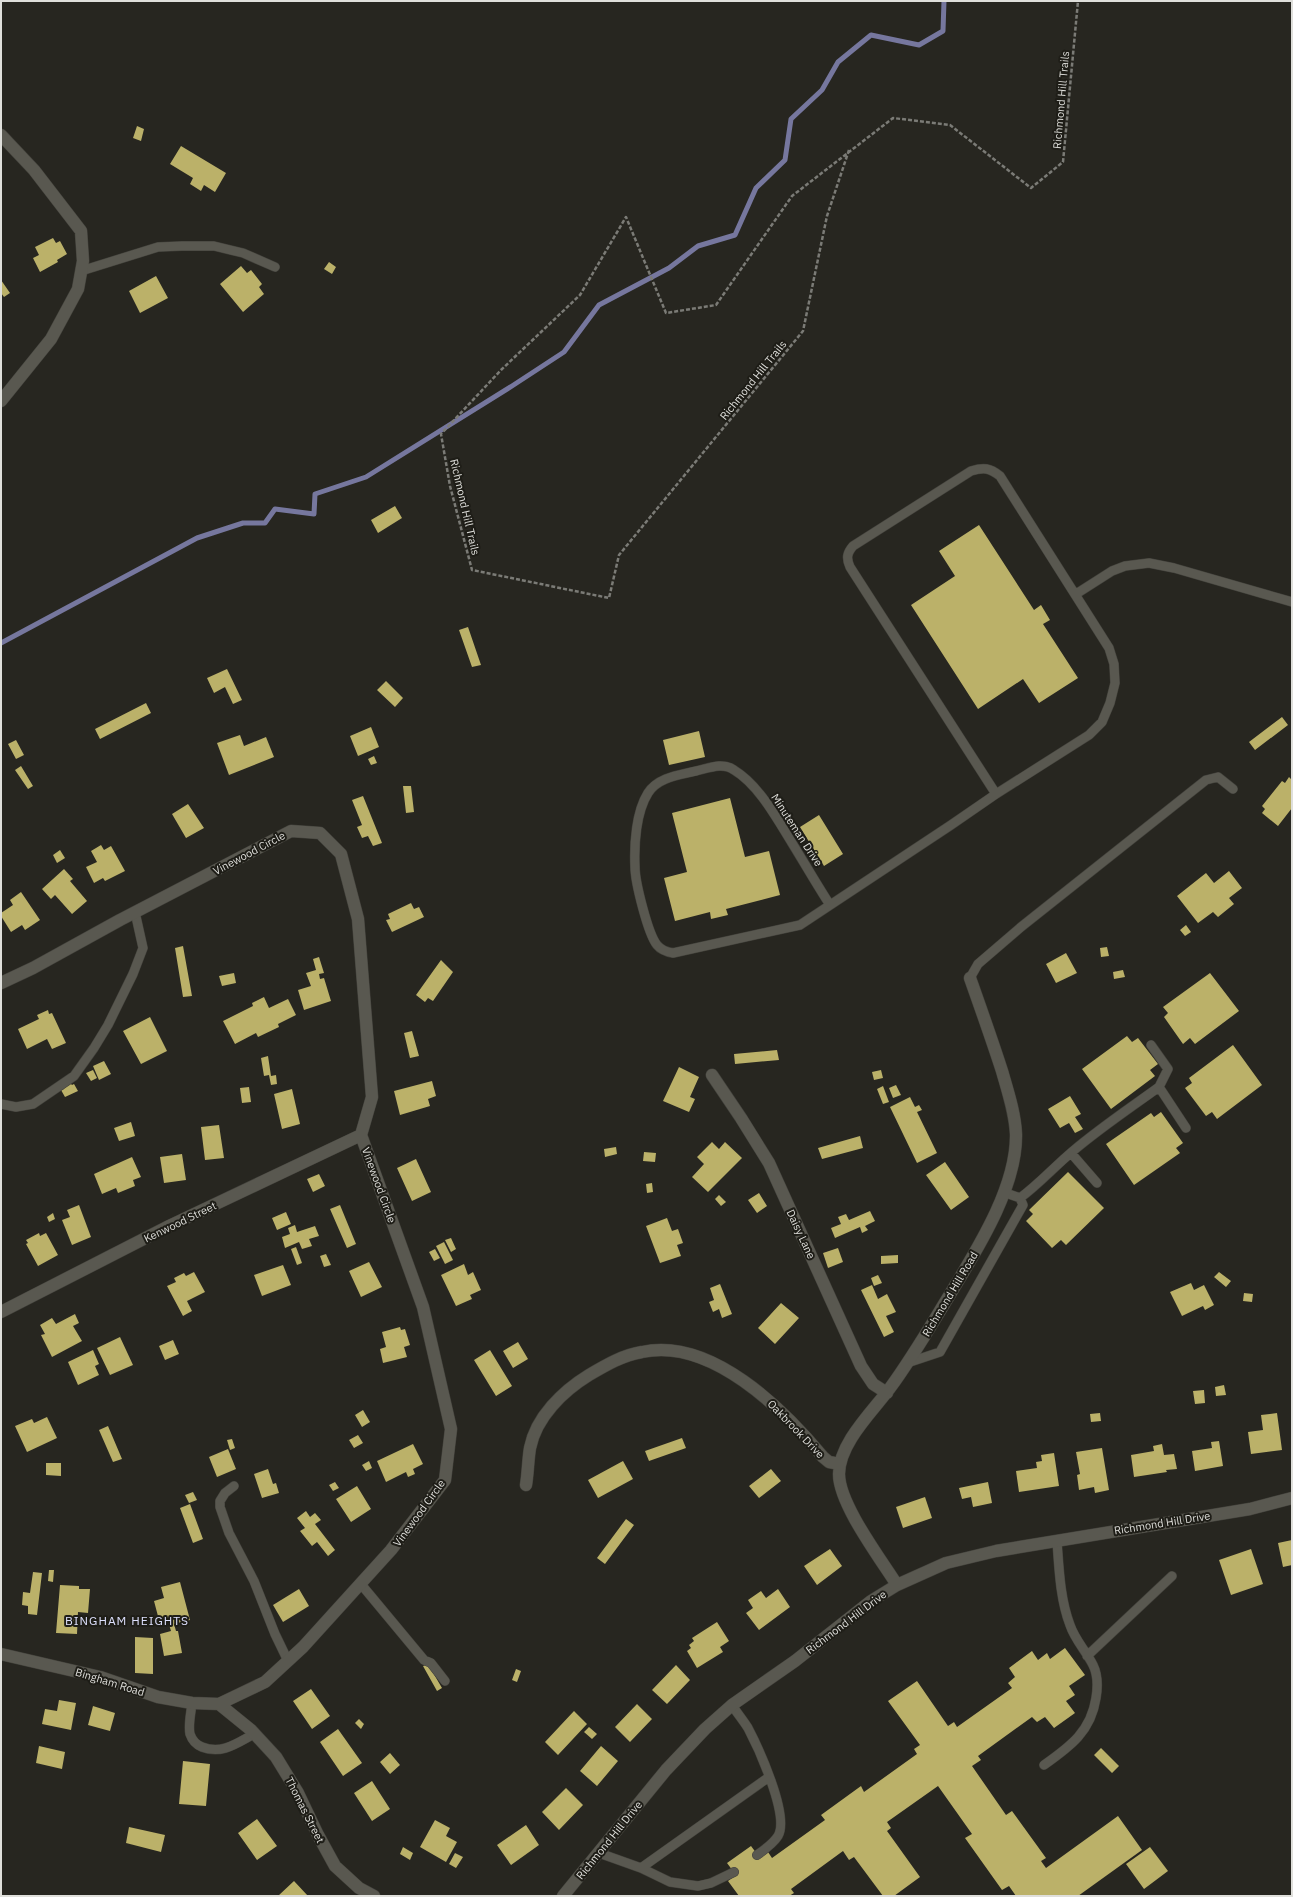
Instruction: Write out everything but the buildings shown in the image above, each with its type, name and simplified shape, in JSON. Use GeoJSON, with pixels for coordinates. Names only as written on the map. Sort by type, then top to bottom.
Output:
{"type":"FeatureCollection","features":[{"type":"Feature","properties":{"kind":"street"},"geometry":{"type":"LineString","coordinates":[[1,135],[34,170],[81,231],[83,261],[78,289],[51,339],[1,401]]}},
{"type":"Feature","properties":{"kind":"street","name":"Vinewood Circle"},"geometry":{"type":"LineString","coordinates":[[1,982],[33,968],[135,912],[291,831],[320,833],[341,854],[358,919],[372,1096],[361,1135],[423,1307],[451,1429],[444,1480],[391,1550],[303,1647],[265,1682],[219,1704]]}},
{"type":"Feature","properties":{"kind":"street","name":"Richmond Hill Road"},"geometry":{"type":"LineString","coordinates":[[897,1585],[846,1500],[840,1486],[840,1464],[848,1443],[910,1362],[980,1243],[1003,1192],[1014,1163],[1016,1134],[1012,1105],[970,978]]}},
{"type":"Feature","properties":{"kind":"street","name":"Daisy Lane"},"geometry":{"type":"LineString","coordinates":[[712,1075],[742,1118],[768,1163],[861,1366],[873,1384],[887,1393]]}},
{"type":"Feature","properties":{"kind":"street","name":"Kenwood Street"},"geometry":{"type":"LineString","coordinates":[[1,1312],[167,1227],[361,1135]]}},
{"type":"Feature","properties":{"kind":"street","name":"Oakbrook Drive"},"geometry":{"type":"LineString","coordinates":[[526,1485],[530,1448],[544,1416],[556,1401],[600,1368],[630,1355],[655,1350],[682,1353],[702,1359],[742,1380],[779,1409],[822,1457],[829,1462],[840,1464]]}},
{"type":"Feature","properties":{"kind":"street","name":"Richmond Hill Drive"},"geometry":{"type":"LineString","coordinates":[[563,1896],[666,1770],[705,1729],[732,1705],[795,1661],[871,1601],[897,1585],[946,1563],[996,1550],[1250,1509],[1292,1498]]}},
{"type":"Feature","properties":{"kind":"street","name":"Bingham Road"},"geometry":{"type":"LineString","coordinates":[[1,1654],[100,1677],[158,1697],[192,1703],[219,1704]]}},
{"type":"Feature","properties":{"kind":"street","name":"Thomas Street"},"geometry":{"type":"LineString","coordinates":[[219,1704],[254,1734],[276,1757],[298,1793],[335,1866],[359,1888],[374,1896]]}},
{"type":"Feature","properties":{"kind":"lane"},"geometry":{"type":"LineString","coordinates":[[81,270],[158,247],[182,246],[214,246],[243,253],[275,267]]}},
{"type":"Feature","properties":{"kind":"lane","name":"Minuteman Drive"},"geometry":{"type":"LineString","coordinates":[[830,906],[771,809],[747,780],[734,770],[719,766],[671,777],[654,786],[643,803],[636,836],[634,868],[647,926],[657,946],[665,951],[673,953],[800,924],[830,906],[996,794],[1089,735],[1102,722],[1110,703],[1115,683],[1114,664],[1109,648],[1000,476],[991,470],[981,468],[971,470],[853,546],[848,552],[847,560],[850,567],[996,794]]}},
{"type":"Feature","properties":{"kind":"lane"},"geometry":{"type":"LineString","coordinates":[[1076,594],[1112,571],[1125,566],[1149,563],[1174,568],[1292,602]]}},
{"type":"Feature","properties":{"kind":"lane"},"geometry":{"type":"LineString","coordinates":[[970,978],[978,964],[1021,927],[1206,780],[1218,777],[1233,789]]}},
{"type":"Feature","properties":{"kind":"lane"},"geometry":{"type":"LineString","coordinates":[[1,1104],[16,1107],[33,1104],[74,1076],[94,1048],[108,1025],[133,974],[143,948],[135,912]]}},
{"type":"Feature","properties":{"kind":"lane"},"geometry":{"type":"LineString","coordinates":[[1020,1198],[1038,1185],[1071,1153],[1098,1130],[1159,1087],[1168,1069],[1151,1045]]}},
{"type":"Feature","properties":{"kind":"lane"},"geometry":{"type":"LineString","coordinates":[[1159,1087],[1186,1128]]}},
{"type":"Feature","properties":{"kind":"lane"},"geometry":{"type":"LineString","coordinates":[[1071,1153],[1097,1183]]}},
{"type":"Feature","properties":{"kind":"lane"},"geometry":{"type":"LineString","coordinates":[[910,1362],[940,1352],[1023,1205],[1020,1198],[1003,1192]]}},
{"type":"Feature","properties":{"kind":"lane"},"geometry":{"type":"LineString","coordinates":[[234,1486],[225,1493],[220,1501],[220,1508],[229,1533],[254,1581],[275,1634],[288,1661]]}},
{"type":"Feature","properties":{"kind":"lane"},"geometry":{"type":"LineString","coordinates":[[1044,1765],[1065,1750],[1083,1732],[1094,1713],[1097,1692],[1097,1675],[1070,1625],[1059,1571],[1057,1541]]}},
{"type":"Feature","properties":{"kind":"lane"},"geometry":{"type":"LineString","coordinates":[[1087,1656],[1172,1576]]}},
{"type":"Feature","properties":{"kind":"lane"},"geometry":{"type":"LineString","coordinates":[[360,1583],[424,1660],[431,1663],[445,1681]]}},
{"type":"Feature","properties":{"kind":"lane"},"geometry":{"type":"LineString","coordinates":[[192,1703],[190,1730],[191,1736],[198,1746],[211,1751],[227,1748],[254,1734]]}},
{"type":"Feature","properties":{"kind":"lane"},"geometry":{"type":"LineString","coordinates":[[732,1705],[747,1726],[760,1751],[776,1799],[780,1820],[778,1835],[757,1855]]}},
{"type":"Feature","properties":{"kind":"lane"},"geometry":{"type":"LineString","coordinates":[[641,1868],[769,1777]]}},
{"type":"Feature","properties":{"kind":"lane"},"geometry":{"type":"LineString","coordinates":[[599,1853],[641,1868],[670,1882],[698,1886],[711,1883],[734,1872]]}},
{"type":"Feature","properties":{"kind":"path","name":"Richmond Hill Trails"},"geometry":{"type":"LineString","coordinates":[[849,150],[827,216],[803,332],[619,555],[609,598],[472,570],[450,486],[441,434],[502,370],[580,295],[626,217],[666,313],[716,304],[792,196],[849,150],[893,118],[950,125],[1031,188],[1063,162],[1078,1]]}},
{"type":"Feature","properties":{"kind":"waterway"},"geometry":{"type":"LineString","coordinates":[[1,643],[197,538],[243,523],[265,523],[275,509],[314,514],[315,494],[366,477],[564,352],[599,305],[669,268],[698,246],[735,235],[756,188],[785,160],[791,119],[822,90],[838,62],[871,35],[919,45],[943,31],[944,1]]}},
{"type":"Feature","properties":{"kind":"district","name":"BINGHAM HEIGHTS"},"geometry":{"type":"Point","coordinates":[127,1621]}}]}
